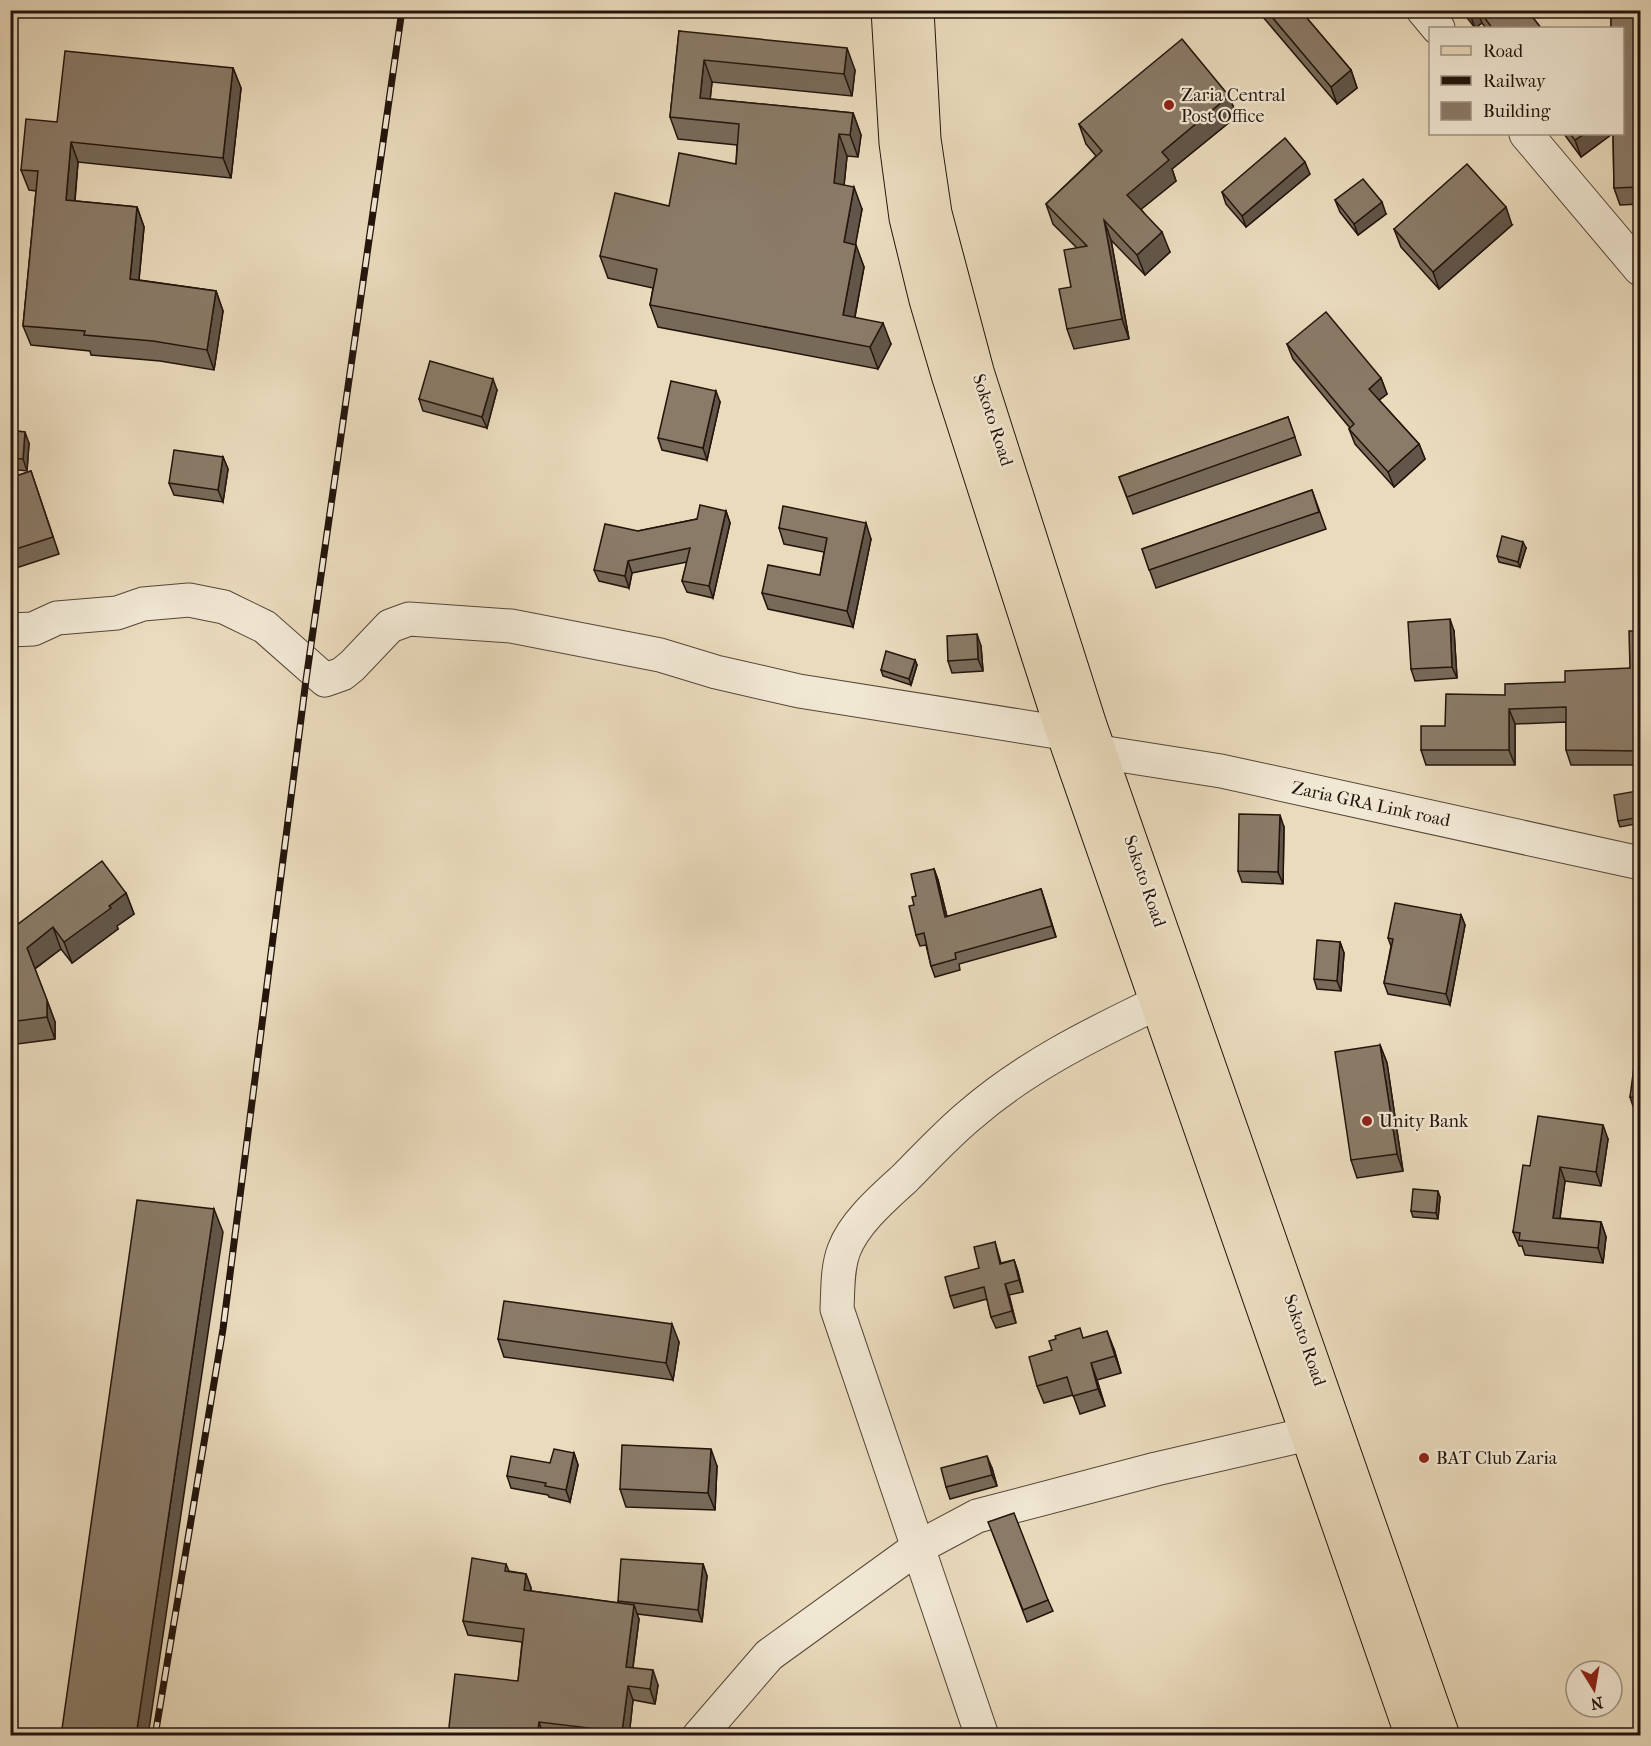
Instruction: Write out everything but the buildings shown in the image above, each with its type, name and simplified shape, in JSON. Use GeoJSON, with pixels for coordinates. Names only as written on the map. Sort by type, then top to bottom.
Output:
{"type":"FeatureCollection","features":[{"type":"Feature","properties":{"kind":"main road","name":"Sokoto Road"},"geometry":{"type":"LineString","coordinates":[[888,10],[896,143],[906,218],[949,378],[1063,733],[1412,1736]]}},
{"type":"Feature","properties":{"kind":"main road","name":"Sokoto Road"},"geometry":{"type":"LineString","coordinates":[[917,10],[924,139],[935,213],[977,371],[1100,752],[1443,1736]]}},
{"type":"Feature","properties":{"kind":"street"},"geometry":{"type":"LineString","coordinates":[[1423,10],[1437,27]]}},
{"type":"Feature","properties":{"kind":"street"},"geometry":{"type":"LineString","coordinates":[[1527,135],[1641,269]]}},
{"type":"Feature","properties":{"kind":"street"},"geometry":{"type":"LineString","coordinates":[[10,630],[33,628],[57,618],[117,613],[143,604],[189,600],[224,607],[265,627],[325,680],[342,674],[352,666],[390,626],[409,620],[511,626],[660,655],[716,672],[798,691],[1063,733]]}},
{"type":"Feature","properties":{"kind":"street","name":"Zaria GRA Link road"},"geometry":{"type":"LineString","coordinates":[[1100,752],[1221,771],[1641,863]]}},
{"type":"Feature","properties":{"kind":"street"},"geometry":{"type":"LineString","coordinates":[[982,1736],[837,1309],[838,1276],[844,1250],[858,1227],[896,1186],[971,1114],[1029,1072],[1090,1036],[1157,1003]]}},
{"type":"Feature","properties":{"kind":"street"},"geometry":{"type":"LineString","coordinates":[[699,1736],[769,1655],[917,1548],[977,1516],[1156,1469],[1308,1434]]}},
{"type":"Feature","properties":{"kind":"railway"},"geometry":{"type":"LineString","coordinates":[[155,1736],[223,1329],[306,680],[402,10]]}},
{"type":"Feature","properties":{"kind":"place","name":"Zaria Central Post Office"},"geometry":{"type":"Point","coordinates":[1169,105]}},
{"type":"Feature","properties":{"kind":"place","name":"Unity Bank"},"geometry":{"type":"Point","coordinates":[1367,1121]}},
{"type":"Feature","properties":{"kind":"place","name":"BAT Club Zaria"},"geometry":{"type":"Point","coordinates":[1424,1458]}}]}
